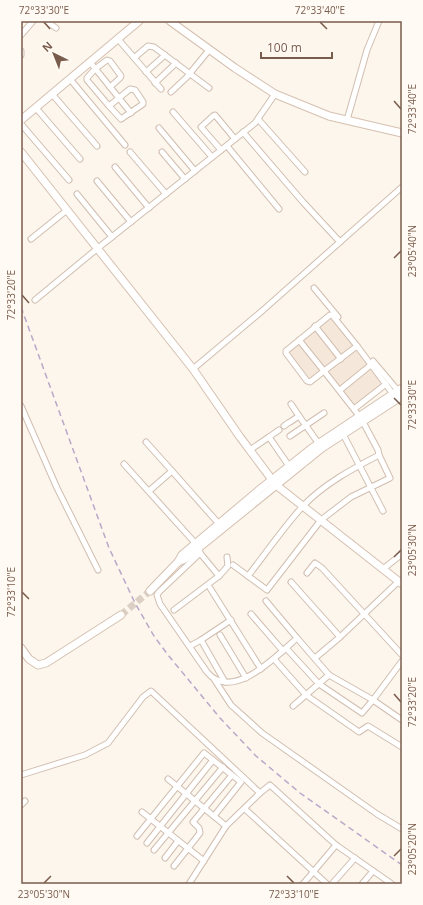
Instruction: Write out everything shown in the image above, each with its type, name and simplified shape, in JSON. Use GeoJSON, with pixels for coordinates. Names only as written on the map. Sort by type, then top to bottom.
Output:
{"type":"FeatureCollection","features":[{"type":"Feature","properties":{"kind":"street"},"geometry":{"type":"LineString","coordinates":[[21,35],[33,21]]}},
{"type":"Feature","properties":{"kind":"street"},"geometry":{"type":"LineString","coordinates":[[46,21],[56,28]]}},
{"type":"Feature","properties":{"kind":"street"},"geometry":{"type":"LineString","coordinates":[[21,120],[139,21]]}},
{"type":"Feature","properties":{"kind":"street"},"geometry":{"type":"LineString","coordinates":[[347,120],[367,50],[379,21]]}},
{"type":"Feature","properties":{"kind":"street"},"geometry":{"type":"LineString","coordinates":[[173,22],[209,50],[275,94],[329,116],[402,133]]}},
{"type":"Feature","properties":{"kind":"street"},"geometry":{"type":"LineString","coordinates":[[118,39],[160,89]]}},
{"type":"Feature","properties":{"kind":"street"},"geometry":{"type":"LineString","coordinates":[[134,58],[151,46],[209,88]]}},
{"type":"Feature","properties":{"kind":"street"},"geometry":{"type":"LineString","coordinates":[[171,92],[190,73],[209,50]]}},
{"type":"Feature","properties":{"kind":"street"},"geometry":{"type":"LineString","coordinates":[[146,72],[165,55]]}},
{"type":"Feature","properties":{"kind":"street"},"geometry":{"type":"LineString","coordinates":[[109,106],[130,89],[135,90],[143,100],[143,104],[121,119],[109,106],[87,80],[88,76],[95,69],[107,60],[120,74],[120,78],[110,87]]}},
{"type":"Feature","properties":{"kind":"street"},"geometry":{"type":"LineString","coordinates":[[90,62],[131,113]]}},
{"type":"Feature","properties":{"kind":"street"},"geometry":{"type":"LineString","coordinates":[[155,83],[176,63]]}},
{"type":"Feature","properties":{"kind":"street"},"geometry":{"type":"LineString","coordinates":[[70,79],[125,145]]}},
{"type":"Feature","properties":{"kind":"street"},"geometry":{"type":"LineString","coordinates":[[52,94],[98,146]]}},
{"type":"Feature","properties":{"kind":"street"},"geometry":{"type":"LineString","coordinates":[[35,300],[255,123],[275,94]]}},
{"type":"Feature","properties":{"kind":"street"},"geometry":{"type":"LineString","coordinates":[[36,108],[80,159]]}},
{"type":"Feature","properties":{"kind":"street"},"geometry":{"type":"LineString","coordinates":[[173,112],[212,157]]}},
{"type":"Feature","properties":{"kind":"street"},"geometry":{"type":"LineString","coordinates":[[221,150],[201,127],[213,116],[215,115],[235,139]]}},
{"type":"Feature","properties":{"kind":"street"},"geometry":{"type":"LineString","coordinates":[[258,118],[305,172]]}},
{"type":"Feature","properties":{"kind":"street"},"geometry":{"type":"LineString","coordinates":[[21,124],[69,180]]}},
{"type":"Feature","properties":{"kind":"street"},"geometry":{"type":"LineString","coordinates":[[159,128],[195,171]]}},
{"type":"Feature","properties":{"kind":"street"},"geometry":{"type":"LineString","coordinates":[[244,132],[303,202],[340,242]]}},
{"type":"Feature","properties":{"kind":"street"},"geometry":{"type":"LineString","coordinates":[[226,146],[279,209]]}},
{"type":"Feature","properties":{"kind":"street"},"geometry":{"type":"LineString","coordinates":[[21,152],[193,370],[274,483],[382,569],[401,582],[315,658]]}},
{"type":"Feature","properties":{"kind":"street"},"geometry":{"type":"LineString","coordinates":[[130,152],[166,194]]}},
{"type":"Feature","properties":{"kind":"street"},"geometry":{"type":"LineString","coordinates":[[162,152],[185,179]]}},
{"type":"Feature","properties":{"kind":"street"},"geometry":{"type":"LineString","coordinates":[[115,167],[149,208]]}},
{"type":"Feature","properties":{"kind":"street"},"geometry":{"type":"LineString","coordinates":[[97,181],[131,222]]}},
{"type":"Feature","properties":{"kind":"street"},"geometry":{"type":"LineString","coordinates":[[193,370],[257,316],[402,187]]}},
{"type":"Feature","properties":{"kind":"street"},"geometry":{"type":"LineString","coordinates":[[77,194],[112,237]]}},
{"type":"Feature","properties":{"kind":"street"},"geometry":{"type":"LineString","coordinates":[[31,238],[67,210]]}},
{"type":"Feature","properties":{"kind":"street"},"geometry":{"type":"LineString","coordinates":[[314,288],[399,393]]}},
{"type":"Feature","properties":{"kind":"street"},"geometry":{"type":"LineString","coordinates":[[357,346],[310,382],[307,381],[286,352],[331,314],[372,364],[386,384],[399,393]]}},
{"type":"Feature","properties":{"kind":"street"},"geometry":{"type":"LineString","coordinates":[[316,326],[341,359]]}},
{"type":"Feature","properties":{"kind":"street"},"geometry":{"type":"LineString","coordinates":[[233,565],[267,590],[321,520],[351,497],[390,478],[378,450],[361,419],[340,390],[299,340]]}},
{"type":"Feature","properties":{"kind":"street"},"geometry":{"type":"LineString","coordinates":[[340,390],[372,364]]}},
{"type":"Feature","properties":{"kind":"street"},"geometry":{"type":"LineString","coordinates":[[354,409],[386,384]]}},
{"type":"Feature","properties":{"kind":"street"},"geometry":{"type":"LineString","coordinates":[[150,591],[178,562],[185,560],[274,483],[289,466],[319,444],[361,419],[399,393]]}},
{"type":"Feature","properties":{"kind":"street"},"geometry":{"type":"LineString","coordinates":[[291,404],[319,444]]}},
{"type":"Feature","properties":{"kind":"street"},"geometry":{"type":"LineString","coordinates":[[21,406],[57,488],[98,570]]}},
{"type":"Feature","properties":{"kind":"street"},"geometry":{"type":"LineString","coordinates":[[290,436],[324,413]]}},
{"type":"Feature","properties":{"kind":"street"},"geometry":{"type":"LineString","coordinates":[[287,424],[299,416]]}},
{"type":"Feature","properties":{"kind":"street"},"geometry":{"type":"LineString","coordinates":[[361,419],[343,434],[219,524],[157,595],[160,604],[231,705],[262,733],[377,814],[402,829]]}},
{"type":"Feature","properties":{"kind":"street"},"geometry":{"type":"LineString","coordinates":[[250,450],[279,430]]}},
{"type":"Feature","properties":{"kind":"street"},"geometry":{"type":"LineString","coordinates":[[343,434],[383,511]]}},
{"type":"Feature","properties":{"kind":"street"},"geometry":{"type":"LineString","coordinates":[[269,437],[289,466]]}},
{"type":"Feature","properties":{"kind":"street"},"geometry":{"type":"LineString","coordinates":[[146,442],[219,524]]}},
{"type":"Feature","properties":{"kind":"street"},"geometry":{"type":"LineString","coordinates":[[248,576],[304,506],[330,482],[379,455]]}},
{"type":"Feature","properties":{"kind":"street"},"geometry":{"type":"LineString","coordinates":[[124,464],[198,548],[219,576]]}},
{"type":"Feature","properties":{"kind":"street"},"geometry":{"type":"LineString","coordinates":[[149,492],[172,471]]}},
{"type":"Feature","properties":{"kind":"street"},"geometry":{"type":"LineString","coordinates":[[382,569],[402,554]]}},
{"type":"Feature","properties":{"kind":"street"},"geometry":{"type":"LineString","coordinates":[[174,610],[219,576],[228,566],[228,557]]}},
{"type":"Feature","properties":{"kind":"street"},"geometry":{"type":"LineString","coordinates":[[307,572],[315,563],[322,568],[402,655]]}},
{"type":"Feature","properties":{"kind":"street"},"geometry":{"type":"LineString","coordinates":[[291,582],[340,637]]}},
{"type":"Feature","properties":{"kind":"street"},"geometry":{"type":"LineString","coordinates":[[210,588],[260,669]]}},
{"type":"Feature","properties":{"kind":"street"},"geometry":{"type":"LineString","coordinates":[[266,601],[329,674],[373,700],[402,720]]}},
{"type":"Feature","properties":{"kind":"street"},"geometry":{"type":"LineString","coordinates":[[250,614],[319,684],[362,713],[402,661]]}},
{"type":"Feature","properties":{"kind":"street"},"geometry":{"type":"LineString","coordinates":[[21,648],[30,659],[38,665],[46,663],[121,615]]}},
{"type":"Feature","properties":{"kind":"street"},"geometry":{"type":"LineString","coordinates":[[190,646],[231,620]]}},
{"type":"Feature","properties":{"kind":"street"},"geometry":{"type":"LineString","coordinates":[[220,634],[246,678]]}},
{"type":"Feature","properties":{"kind":"street"},"geometry":{"type":"LineString","coordinates":[[214,679],[225,682],[235,682],[246,678],[274,659],[297,638]]}},
{"type":"Feature","properties":{"kind":"street"},"geometry":{"type":"LineString","coordinates":[[201,640],[225,682]]}},
{"type":"Feature","properties":{"kind":"street"},"geometry":{"type":"LineString","coordinates":[[274,659],[306,695],[359,732],[368,726],[402,747]]}},
{"type":"Feature","properties":{"kind":"street"},"geometry":{"type":"LineString","coordinates":[[293,706],[329,674]]}},
{"type":"Feature","properties":{"kind":"street"},"geometry":{"type":"LineString","coordinates":[[21,775],[85,755],[108,744],[143,697],[151,691],[260,793]]}},
{"type":"Feature","properties":{"kind":"street"},"geometry":{"type":"LineString","coordinates":[[137,836],[204,753],[241,782],[214,816]]}},
{"type":"Feature","properties":{"kind":"street"},"geometry":{"type":"LineString","coordinates":[[147,843],[213,760]]}},
{"type":"Feature","properties":{"kind":"street"},"geometry":{"type":"LineString","coordinates":[[154,850],[223,767]]}},
{"type":"Feature","properties":{"kind":"street"},"geometry":{"type":"LineString","coordinates":[[174,866],[200,833],[199,828],[193,822],[232,775]]}},
{"type":"Feature","properties":{"kind":"street"},"geometry":{"type":"LineString","coordinates":[[168,779],[226,826]]}},
{"type":"Feature","properties":{"kind":"street"},"geometry":{"type":"LineString","coordinates":[[189,884],[226,826],[270,785],[336,845],[392,884]]}},
{"type":"Feature","properties":{"kind":"street"},"geometry":{"type":"LineString","coordinates":[[245,809],[327,884]]}},
{"type":"Feature","properties":{"kind":"street"},"geometry":{"type":"LineString","coordinates":[[142,812],[204,861]]}},
{"type":"Feature","properties":{"kind":"street"},"geometry":{"type":"LineString","coordinates":[[165,858],[178,841]]}},
{"type":"Feature","properties":{"kind":"street"},"geometry":{"type":"LineString","coordinates":[[303,884],[336,845]]}},
{"type":"Feature","properties":{"kind":"street"},"geometry":{"type":"LineString","coordinates":[[332,884],[355,858]]}},
{"type":"Feature","properties":{"kind":"street"},"geometry":{"type":"LineString","coordinates":[[362,884],[373,871]]}},
{"type":"Feature","properties":{"kind":"shaded area"},"geometry":{"type":"Polygon","coordinates":[[[332,315],[386,384],[354,409],[324,371],[309,382],[286,351],[332,315]]]}},
{"type":"Feature","properties":{"kind":"tunnel"},"geometry":{"type":"LineString","coordinates":[[121,615],[150,591]]}},
{"type":"Feature","properties":{"kind":"railway"},"geometry":{"type":"LineString","coordinates":[[21,307],[109,548],[135,603],[154,636],[220,718],[256,756],[300,793],[402,865]]}}]}
